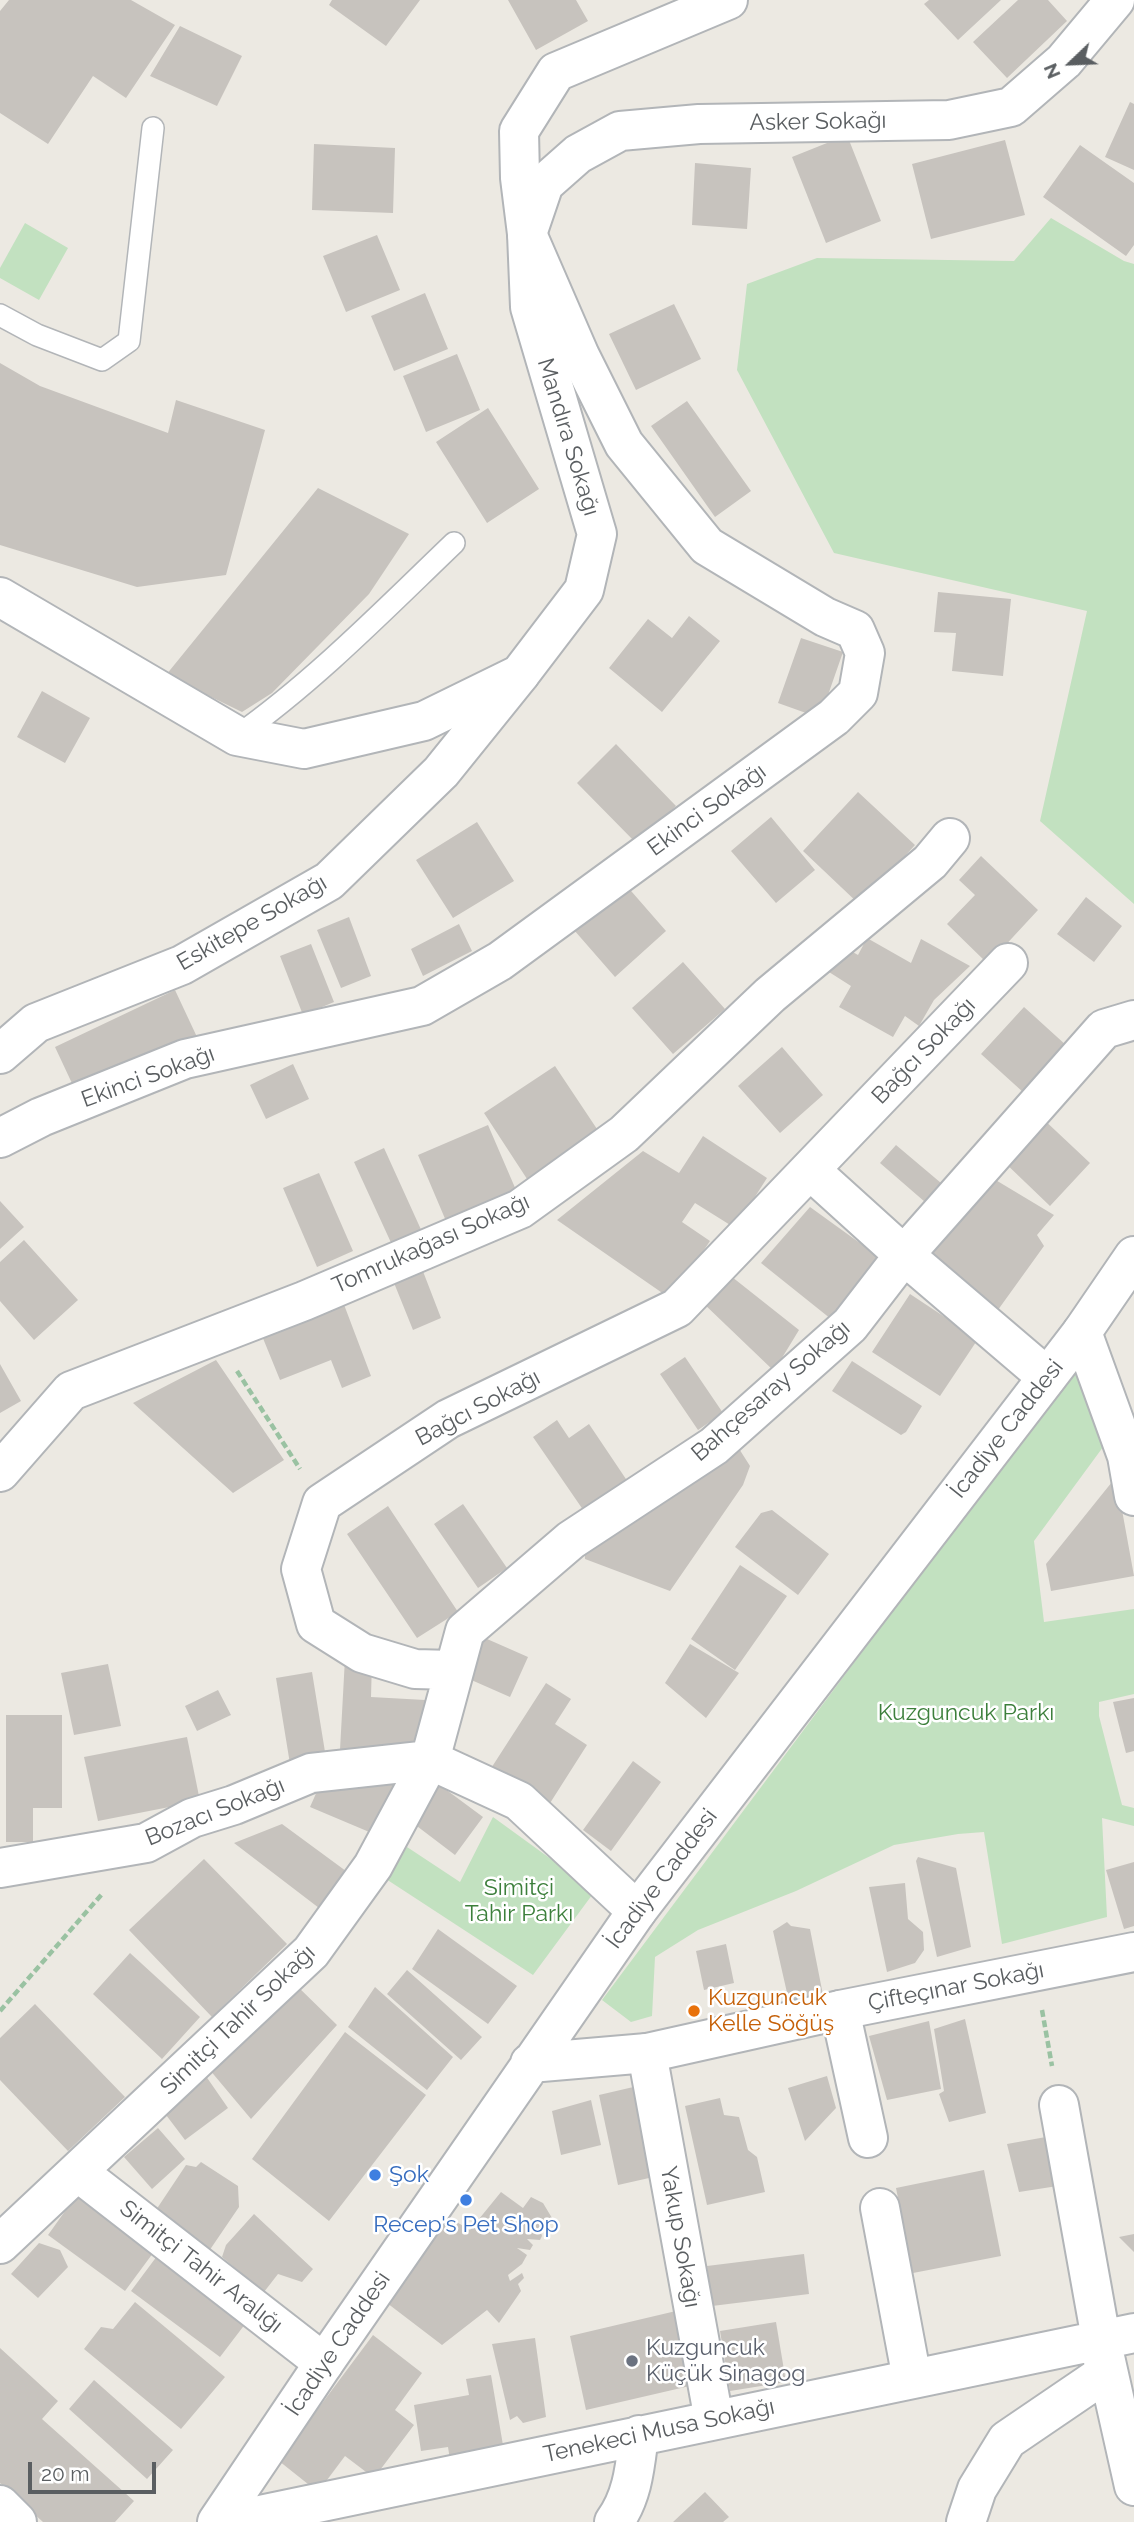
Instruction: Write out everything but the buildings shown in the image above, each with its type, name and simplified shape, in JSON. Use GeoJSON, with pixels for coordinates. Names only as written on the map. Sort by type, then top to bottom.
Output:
{"type":"FeatureCollection","features":[{"type":"Feature","properties":{"kind":"street"},"geometry":{"type":"LineString","coordinates":[[527,234],[520,178],[519,131],[556,72],[728,0]]}},
{"type":"Feature","properties":{"kind":"street","name":"Asker Sokağı"},"geometry":{"type":"LineString","coordinates":[[527,234],[544,184],[578,154],[620,131],[699,124],[949,120],[1011,107],[1064,61],[1115,0]]}},
{"type":"Feature","properties":{"kind":"street","name":"Mandıra Sokağı"},"geometry":{"type":"LineString","coordinates":[[0,597],[236,736],[304,749],[425,721],[520,674],[584,590],[597,534],[530,307],[527,234]]}},
{"type":"Feature","properties":{"kind":"street","name":"Ekinci Sokağı"},"geometry":{"type":"LineString","coordinates":[[0,1138],[41,1116],[186,1059],[422,1006],[500,961],[834,717],[858,693],[864,653],[855,630],[825,617],[707,546],[624,444],[580,356],[527,234]]}},
{"type":"Feature","properties":{"kind":"street","name":"Eskitepe Sokağı"},"geometry":{"type":"LineString","coordinates":[[0,1054],[36,1023],[182,965],[329,881],[441,772],[520,674]]}},
{"type":"Feature","properties":{"kind":"street","name":"Tomrukağası Sokağı"},"geometry":{"type":"LineString","coordinates":[[0,1472],[71,1391],[304,1301],[520,1209],[624,1134],[770,995],[930,862],[950,838]]}},
{"type":"Feature","properties":{"kind":"street","name":"Bağcı Sokağı"},"geometry":{"type":"LineString","coordinates":[[322,1503],[448,1419],[677,1308],[1008,963]]}},
{"type":"Feature","properties":{"kind":"street","name":"Bahçesaray Sokağı"},"geometry":{"type":"LineString","coordinates":[[430,1760],[465,1631],[571,1540],[714,1446],[850,1325],[904,1255],[1104,1029],[1134,1020]]}},
{"type":"Feature","properties":{"kind":"street"},"geometry":{"type":"LineString","coordinates":[[810,1170],[904,1255],[1047,1377]]}},
{"type":"Feature","properties":{"kind":"street","name":"İcadiye Caddesi"},"geometry":{"type":"LineString","coordinates":[[217,2522],[637,1910],[1082,1332],[1134,1256]]}},
{"type":"Feature","properties":{"kind":"street"},"geometry":{"type":"LineString","coordinates":[[1082,1332],[1122,1402],[1134,1496]]}},
{"type":"Feature","properties":{"kind":"street"},"geometry":{"type":"LineString","coordinates":[[322,1503],[301,1569],[316,1624],[362,1653],[415,1669],[453,1670]]}},
{"type":"Feature","properties":{"kind":"street"},"geometry":{"type":"LineString","coordinates":[[430,1760],[520,1801],[637,1910]]}},
{"type":"Feature","properties":{"kind":"street","name":"Bozacı Sokağı"},"geometry":{"type":"LineString","coordinates":[[0,1868],[146,1843],[192,1818],[234,1805],[311,1773],[430,1760]]}},
{"type":"Feature","properties":{"kind":"street","name":"Simitçi Tahir Sokağı"},"geometry":{"type":"LineString","coordinates":[[0,2244],[311,1952],[373,1866],[430,1760]]}},
{"type":"Feature","properties":{"kind":"street","name":"Çifteçınar Sokağı"},"geometry":{"type":"LineString","coordinates":[[530,2063],[647,2053],[840,2010],[1134,1952]]}},
{"type":"Feature","properties":{"kind":"street"},"geometry":{"type":"LineString","coordinates":[[840,2010],[867,2138]]}},
{"type":"Feature","properties":{"kind":"street","name":"Yakup Sokağı"},"geometry":{"type":"LineString","coordinates":[[647,2053],[714,2420]]}},
{"type":"Feature","properties":{"kind":"street"},"geometry":{"type":"LineString","coordinates":[[1059,2105],[1118,2336],[1134,2486]]}},
{"type":"Feature","properties":{"kind":"street","name":"Simitçi Tahir Aralığı"},"geometry":{"type":"LineString","coordinates":[[78,2172],[324,2363]]}},
{"type":"Feature","properties":{"kind":"street"},"geometry":{"type":"LineString","coordinates":[[880,2208],[912,2379]]}},
{"type":"Feature","properties":{"kind":"street"},"geometry":{"type":"LineString","coordinates":[[965,2522],[977,2489],[1007,2440],[1104,2374],[1118,2336]]}},
{"type":"Feature","properties":{"kind":"street","name":"Tenekeci Musa Sokağı"},"geometry":{"type":"LineString","coordinates":[[226,2522],[1118,2336]]}},
{"type":"Feature","properties":{"kind":"street"},"geometry":{"type":"LineString","coordinates":[[614,2522],[625,2506],[632,2485],[639,2435]]}},
{"type":"Feature","properties":{"kind":"street"},"geometry":{"type":"LineString","coordinates":[[0,2505],[17,2522]]}},
{"type":"Feature","properties":{"kind":"lane"},"geometry":{"type":"LineString","coordinates":[[0,315],[37,335],[102,360],[130,341],[153,128]]}},
{"type":"Feature","properties":{"kind":"lane"},"geometry":{"type":"LineString","coordinates":[[236,736],[261,719],[334,657],[454,542]]}},
{"type":"Feature","properties":{"kind":"path"},"geometry":{"type":"LineString","coordinates":[[214,1336],[322,1503]]}},
{"type":"Feature","properties":{"kind":"path"},"geometry":{"type":"LineString","coordinates":[[0,2011],[146,1843]]}},
{"type":"Feature","properties":{"kind":"path"},"geometry":{"type":"LineString","coordinates":[[1034,1970],[1059,2105]]}},
{"type":"Feature","properties":{"kind":"green space"},"geometry":{"type":"Polygon","coordinates":[[[1051,218],[1124,261],[1134,264],[1134,904],[1040,821],[1087,611],[834,553],[737,370],[747,284],[817,258],[1014,261],[1051,218]]]}},
{"type":"Feature","properties":{"kind":"green space"},"geometry":{"type":"Polygon","coordinates":[[[25,223],[68,248],[39,300],[0,278],[0,268],[25,223]]]}},
{"type":"Feature","properties":{"kind":"green space","name":"Kuzguncuk Parkı"},"geometry":{"type":"Polygon","coordinates":[[[1077,1364],[1106,1443],[1034,1541],[1044,1622],[1134,1609],[1134,1694],[1099,1702],[1099,1716],[1122,1805],[1134,1808],[1134,1826],[1102,1818],[1107,1917],[1002,1944],[984,1832],[894,1845],[796,1891],[698,1930],[655,1957],[652,2016],[631,2022],[602,2000],[1077,1364]]]}},
{"type":"Feature","properties":{"kind":"green space","name":"Simitçi Tahir Parkı"},"geometry":{"type":"Polygon","coordinates":[[[493,1817],[595,1891],[533,1975],[386,1879],[407,1847],[460,1882],[493,1817]]]}},
{"type":"Feature","properties":{"kind":"place","name":"Kuzguncuk Kelle Söğüş"},"geometry":{"type":"Point","coordinates":[694,2011]}},
{"type":"Feature","properties":{"kind":"place","name":"Şok"},"geometry":{"type":"Point","coordinates":[375,2175]}},
{"type":"Feature","properties":{"kind":"place","name":"Recep's Pet Shop"},"geometry":{"type":"Point","coordinates":[466,2200]}},
{"type":"Feature","properties":{"kind":"place","name":"Kuzguncuk Küçük Sinagog"},"geometry":{"type":"Point","coordinates":[632,2361]}}]}
